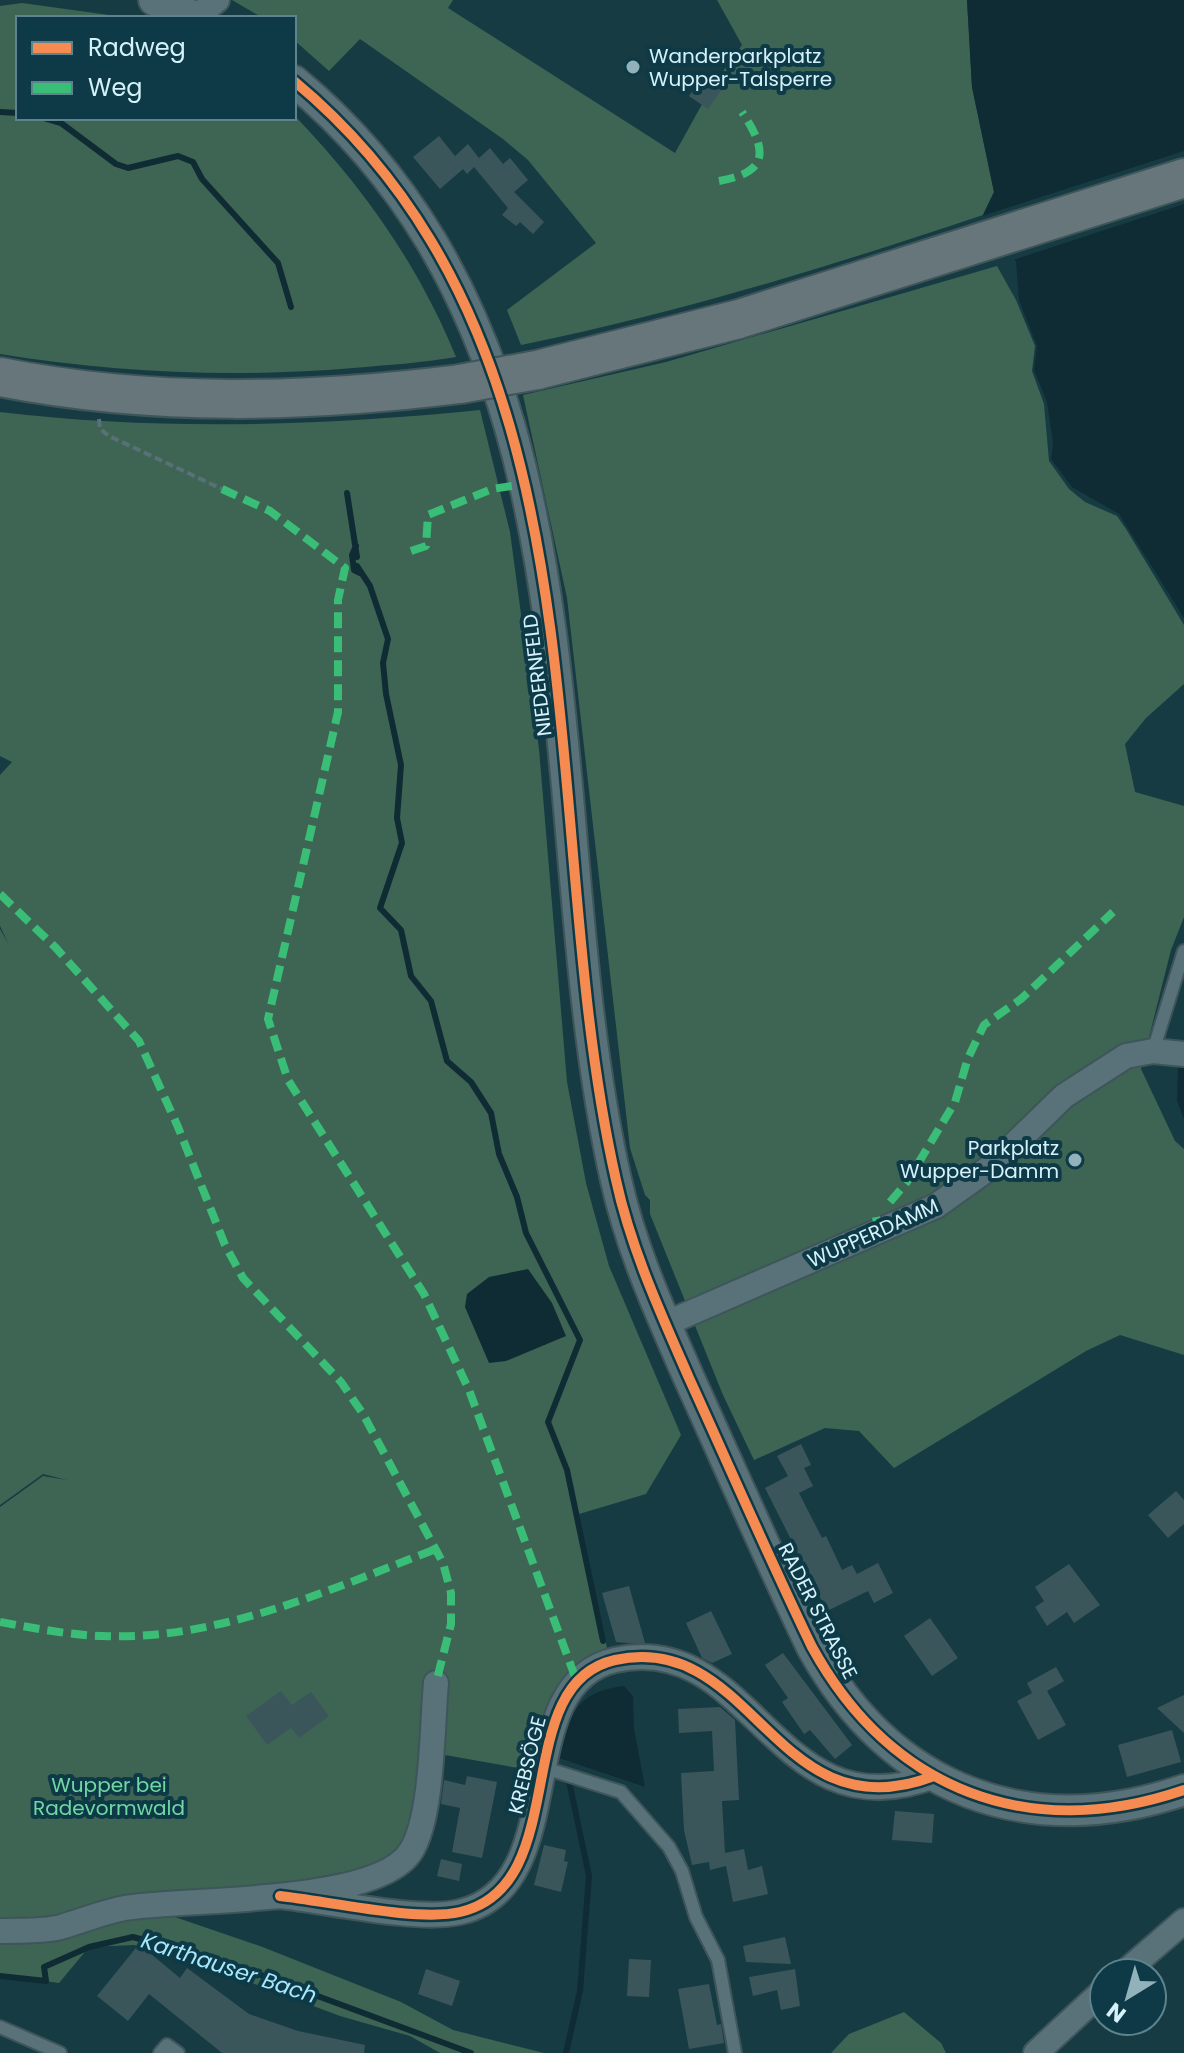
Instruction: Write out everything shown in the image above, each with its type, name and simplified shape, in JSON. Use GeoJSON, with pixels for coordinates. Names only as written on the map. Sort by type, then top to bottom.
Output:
{"type":"FeatureCollection","features":[{"type":"Feature","properties":{"kind":"main road"},"geometry":{"type":"LineString","coordinates":[[0,377],[101,394],[184,400],[276,400],[460,384],[537,370],[739,319],[1184,178]]}},
{"type":"Feature","properties":{"kind":"street"},"geometry":{"type":"LineString","coordinates":[[154,0],[192,16]]}},
{"type":"Feature","properties":{"kind":"street"},"geometry":{"type":"LineString","coordinates":[[199,16],[217,0]]}},
{"type":"Feature","properties":{"kind":"street","name":"NIEDERNFELD"},"geometry":{"type":"LineString","coordinates":[[296,83],[341,124],[376,164],[438,255],[482,347],[518,454],[546,603],[599,1087],[623,1207],[665,1324]]}},
{"type":"Feature","properties":{"kind":"street","name":"WUPPERDAMM"},"geometry":{"type":"LineString","coordinates":[[665,1324],[936,1206],[992,1166],[1064,1096],[1126,1056],[1153,1051],[1184,1054]]}},
{"type":"Feature","properties":{"kind":"street","name":"RADER STRASSE"},"geometry":{"type":"LineString","coordinates":[[665,1324],[823,1667],[860,1719],[904,1757],[934,1776],[994,1800],[1055,1812],[1116,1809],[1184,1790]]}},
{"type":"Feature","properties":{"kind":"street","name":"KREBSÖGE"},"geometry":{"type":"LineString","coordinates":[[280,1896],[430,1914],[474,1908],[500,1889],[517,1867],[558,1714],[582,1676],[612,1661],[651,1657],[684,1665],[718,1683],[794,1756],[825,1774],[890,1789],[934,1776]]}},
{"type":"Feature","properties":{"kind":"street","name":"KREBSÖGE"},"geometry":{"type":"LineString","coordinates":[[0,1931],[58,1928],[123,1908],[280,1896],[377,1875],[398,1866],[412,1850],[423,1815],[436,1683]]}},
{"type":"Feature","properties":{"kind":"street"},"geometry":{"type":"LineString","coordinates":[[1142,1957],[1184,1921]]}},
{"type":"Feature","properties":{"kind":"street"},"geometry":{"type":"LineString","coordinates":[[1036,2053],[1088,2005]]}},
{"type":"Feature","properties":{"kind":"lane"},"geometry":{"type":"LineString","coordinates":[[1153,1051],[1184,951]]}},
{"type":"Feature","properties":{"kind":"lane","name":"KREBSÖGE"},"geometry":{"type":"LineString","coordinates":[[545,1768],[621,1792],[669,1847],[682,1871],[696,1917],[718,1960],[735,2053]]}},
{"type":"Feature","properties":{"kind":"lane"},"geometry":{"type":"LineString","coordinates":[[0,2027],[60,2053]]}},
{"type":"Feature","properties":{"kind":"lane"},"geometry":{"type":"LineString","coordinates":[[160,2053],[167,2045],[178,2053]]}},
{"type":"Feature","properties":{"kind":"path"},"geometry":{"type":"LineString","coordinates":[[98,416],[100,429],[109,436],[222,489]]}},
{"type":"Feature","properties":{"kind":"green space"},"geometry":{"type":"Polygon","coordinates":[[[232,0],[453,0],[448,8],[675,153],[711,88],[742,45],[717,0],[967,0],[972,87],[994,192],[983,215],[926,234],[697,303],[521,345],[507,310],[596,243],[528,160],[503,139],[360,39],[329,71],[296,42],[296,16],[260,16],[232,0]]]}},
{"type":"Feature","properties":{"kind":"green space"},"geometry":{"type":"Polygon","coordinates":[[[22,3],[116,16],[16,16],[16,120],[296,120],[296,117],[343,170],[387,228],[424,290],[456,357],[309,371],[220,373],[88,366],[0,354],[0,6],[22,3]]]}},
{"type":"Feature","properties":{"kind":"green space"},"geometry":{"type":"Polygon","coordinates":[[[997,266],[1016,300],[1035,346],[1032,371],[1044,404],[1049,461],[1069,489],[1085,502],[1117,516],[1184,625],[1184,684],[1146,718],[1125,744],[1135,792],[1184,806],[1184,917],[1171,950],[1141,1069],[1175,1141],[1184,1149],[1184,1355],[1120,1335],[1086,1351],[894,1468],[859,1431],[825,1428],[754,1460],[723,1395],[650,1214],[650,1200],[645,1195],[630,1148],[567,598],[523,395],[666,362],[997,266]]]}},
{"type":"Feature","properties":{"kind":"green space","name":"Wupper bei Radevormwald"},"geometry":{"type":"Polygon","coordinates":[[[480,410],[510,532],[539,749],[567,1082],[586,1183],[609,1266],[681,1435],[646,1494],[579,1514],[608,1653],[587,1661],[560,1684],[546,1714],[535,1771],[428,1752],[413,1834],[396,1862],[286,1883],[169,1915],[260,1946],[401,2002],[453,2030],[544,2053],[440,2053],[410,2036],[340,2016],[201,1964],[134,1945],[89,1947],[59,1983],[0,1975],[0,1507],[43,1476],[67,1480],[43,1474],[0,1505],[0,929],[8,943],[0,926],[0,775],[12,762],[0,756],[0,412],[120,422],[240,424],[360,420],[480,410]]]}},
{"type":"Feature","properties":{"kind":"green space"},"geometry":{"type":"Polygon","coordinates":[[[904,2012],[941,2043],[946,2053],[831,2053],[849,2034],[904,2012]]]}},
{"type":"Feature","properties":{"kind":"water"},"geometry":{"type":"Polygon","coordinates":[[[967,0],[1184,0],[1184,618],[1119,514],[1072,487],[1051,459],[1053,443],[1047,402],[1034,370],[1037,346],[1019,300],[1016,262],[983,215],[994,192],[972,87],[967,0]]]}},
{"type":"Feature","properties":{"kind":"water"},"geometry":{"type":"Polygon","coordinates":[[[1178,1067],[1184,1068],[1184,1119],[1177,1101],[1178,1067]]]}},
{"type":"Feature","properties":{"kind":"water"},"geometry":{"type":"Polygon","coordinates":[[[528,1269],[552,1303],[566,1336],[506,1361],[489,1363],[465,1307],[467,1294],[489,1277],[528,1269]]]}},
{"type":"Feature","properties":{"kind":"water"},"geometry":{"type":"Polygon","coordinates":[[[624,1686],[633,1696],[634,1729],[645,1787],[559,1758],[571,1717],[577,1708],[595,1694],[624,1686]]]}},
{"type":"Feature","properties":{"kind":"pier"},"geometry":{"type":"Polygon","coordinates":[[[1184,151],[1184,204],[1010,261],[979,217],[1184,151]]]}},
{"type":"Feature","properties":{"kind":"building"},"geometry":{"type":"Polygon","coordinates":[[[703,76],[722,89],[708,109],[689,96],[703,76]]]}},
{"type":"Feature","properties":{"kind":"building"},"geometry":{"type":"Polygon","coordinates":[[[439,136],[455,156],[468,144],[479,158],[490,148],[503,164],[510,158],[528,180],[514,192],[544,222],[533,234],[520,222],[516,226],[502,215],[508,208],[474,167],[467,174],[463,169],[440,189],[413,157],[439,136]]]}},
{"type":"Feature","properties":{"kind":"building"},"geometry":{"type":"Polygon","coordinates":[[[801,1444],[811,1465],[804,1468],[813,1486],[799,1493],[822,1538],[826,1536],[842,1570],[852,1565],[857,1574],[878,1563],[893,1593],[874,1603],[868,1591],[827,1611],[765,1488],[788,1476],[777,1456],[801,1444]]]}},
{"type":"Feature","properties":{"kind":"building"},"geometry":{"type":"Polygon","coordinates":[[[1176,1491],[1184,1500],[1184,1524],[1168,1538],[1148,1515],[1176,1491]]]}},
{"type":"Feature","properties":{"kind":"building"},"geometry":{"type":"Polygon","coordinates":[[[1069,1564],[1100,1605],[1074,1623],[1067,1612],[1047,1626],[1035,1607],[1044,1601],[1035,1587],[1069,1564]]]}},
{"type":"Feature","properties":{"kind":"building"},"geometry":{"type":"Polygon","coordinates":[[[629,1586],[645,1643],[616,1642],[602,1593],[629,1586]]]}},
{"type":"Feature","properties":{"kind":"building"},"geometry":{"type":"Polygon","coordinates":[[[711,1611],[732,1654],[712,1663],[702,1658],[686,1623],[711,1611]]]}},
{"type":"Feature","properties":{"kind":"building"},"geometry":{"type":"Polygon","coordinates":[[[930,1618],[958,1658],[932,1676],[904,1636],[930,1618]]]}},
{"type":"Feature","properties":{"kind":"building"},"geometry":{"type":"Polygon","coordinates":[[[783,1653],[852,1745],[835,1759],[810,1730],[804,1734],[782,1702],[788,1698],[765,1665],[783,1653]]]}},
{"type":"Feature","properties":{"kind":"building"},"geometry":{"type":"Polygon","coordinates":[[[1056,1667],[1064,1681],[1047,1691],[1066,1725],[1038,1740],[1017,1701],[1032,1693],[1027,1683],[1056,1667]]]}},
{"type":"Feature","properties":{"kind":"building"},"geometry":{"type":"Polygon","coordinates":[[[281,1691],[292,1705],[311,1692],[329,1716],[299,1738],[291,1728],[267,1745],[246,1716],[281,1691]]]}},
{"type":"Feature","properties":{"kind":"building"},"geometry":{"type":"Polygon","coordinates":[[[1184,1695],[1184,1733],[1157,1708],[1184,1695]]]}},
{"type":"Feature","properties":{"kind":"building"},"geometry":{"type":"Polygon","coordinates":[[[720,1707],[735,1720],[739,1800],[722,1801],[725,1853],[744,1849],[748,1870],[762,1866],[768,1894],[733,1902],[726,1866],[710,1870],[709,1862],[692,1865],[684,1830],[681,1773],[714,1771],[712,1731],[679,1733],[678,1709],[720,1707]]]}},
{"type":"Feature","properties":{"kind":"building"},"geometry":{"type":"Polygon","coordinates":[[[1172,1730],[1181,1762],[1127,1777],[1118,1745],[1172,1730]]]}},
{"type":"Feature","properties":{"kind":"building"},"geometry":{"type":"Polygon","coordinates":[[[467,1776],[497,1782],[482,1858],[452,1852],[460,1808],[441,1804],[444,1780],[465,1785],[467,1776]]]}},
{"type":"Feature","properties":{"kind":"building"},"geometry":{"type":"Polygon","coordinates":[[[895,1811],[934,1814],[932,1843],[892,1840],[895,1811]]]}},
{"type":"Feature","properties":{"kind":"building"},"geometry":{"type":"Polygon","coordinates":[[[544,1845],[566,1850],[564,1861],[568,1862],[561,1892],[534,1885],[544,1845]]]}},
{"type":"Feature","properties":{"kind":"building"},"geometry":{"type":"Polygon","coordinates":[[[441,1859],[462,1864],[459,1881],[437,1876],[441,1859]]]}},
{"type":"Feature","properties":{"kind":"building"},"geometry":{"type":"Polygon","coordinates":[[[785,1937],[791,1964],[746,1962],[743,1946],[785,1937]]]}},
{"type":"Feature","properties":{"kind":"building"},"geometry":{"type":"Polygon","coordinates":[[[139,1944],[180,1978],[187,1968],[249,2014],[298,2031],[365,2045],[364,2053],[222,2053],[149,1994],[128,2021],[97,1996],[139,1944]]]}},
{"type":"Feature","properties":{"kind":"building"},"geometry":{"type":"Polygon","coordinates":[[[629,1959],[651,1960],[649,1997],[627,1996],[629,1959]]]}},
{"type":"Feature","properties":{"kind":"building"},"geometry":{"type":"Polygon","coordinates":[[[426,1969],[460,1981],[452,2006],[418,1994],[426,1969]]]}},
{"type":"Feature","properties":{"kind":"building"},"geometry":{"type":"Polygon","coordinates":[[[795,1969],[800,2006],[781,2010],[777,1990],[753,1996],[749,1977],[795,1969]]]}},
{"type":"Feature","properties":{"kind":"building"},"geometry":{"type":"Polygon","coordinates":[[[709,1984],[724,2043],[689,2049],[678,1989],[709,1984]]]}},
{"type":"Feature","properties":{"kind":"waterway","name":"Karthauser Bach"},"geometry":{"type":"LineString","coordinates":[[0,112],[16,113]]}},
{"type":"Feature","properties":{"kind":"waterway","name":"Karthauser Bach"},"geometry":{"type":"LineString","coordinates":[[51,120],[61,123],[116,164],[128,168],[178,156],[193,162],[202,179],[278,263],[291,307]]}},
{"type":"Feature","properties":{"kind":"waterway","name":"Karthauser Bach"},"geometry":{"type":"LineString","coordinates":[[347,493],[357,557]]}},
{"type":"Feature","properties":{"kind":"waterway","name":"Karthauser Bach"},"geometry":{"type":"LineString","coordinates":[[356,546],[352,555],[354,570],[360,573]]}},
{"type":"Feature","properties":{"kind":"waterway","name":"Karthauser Bach"},"geometry":{"type":"LineString","coordinates":[[357,566],[370,586],[388,639],[383,663],[386,694],[401,765],[397,818],[402,843],[380,908],[401,930],[411,976],[431,1001],[447,1061],[471,1082],[491,1113],[499,1154],[517,1197],[526,1233],[580,1340],[548,1422],[567,1470],[603,1641]]}},
{"type":"Feature","properties":{"kind":"waterway","name":"Karthauser Bach"},"geometry":{"type":"LineString","coordinates":[[566,2053],[580,1991],[589,1876],[569,1781]]}},
{"type":"Feature","properties":{"kind":"waterway","name":"Karthauser Bach"},"geometry":{"type":"LineString","coordinates":[[0,1976],[46,1981],[44,1967],[89,1947],[133,1937],[245,1969],[471,2053]]}},
{"type":"Feature","properties":{"kind":"marked path"},"geometry":{"type":"LineString","coordinates":[[719,181],[747,172],[759,158],[756,138],[742,112]]}},
{"type":"Feature","properties":{"kind":"marked path"},"geometry":{"type":"LineString","coordinates":[[411,551],[426,546],[428,515],[492,489],[525,484]]}},
{"type":"Feature","properties":{"kind":"marked path"},"geometry":{"type":"LineString","coordinates":[[222,489],[270,511],[345,568],[338,600],[338,712],[268,1019],[288,1080],[424,1294],[469,1390],[577,1682]]}},
{"type":"Feature","properties":{"kind":"marked path"},"geometry":{"type":"LineString","coordinates":[[0,894],[56,948],[139,1041],[178,1127],[225,1245],[243,1278],[341,1382],[363,1414],[443,1563],[451,1593],[451,1624],[436,1683]]}},
{"type":"Feature","properties":{"kind":"marked path"},"geometry":{"type":"LineString","coordinates":[[890,1202],[907,1182],[955,1102],[968,1058],[984,1025],[1021,999],[1113,912]]}},
{"type":"Feature","properties":{"kind":"marked path"},"geometry":{"type":"LineString","coordinates":[[876,1217],[877,1223]]}},
{"type":"Feature","properties":{"kind":"marked path"},"geometry":{"type":"LineString","coordinates":[[0,1622],[103,1636],[189,1630],[273,1609],[436,1549]]}},
{"type":"Feature","properties":{"kind":"cycle path"},"geometry":{"type":"LineString","coordinates":[[296,83],[397,190],[469,315],[516,450],[545,594],[592,1039],[622,1206],[668,1330],[812,1647],[844,1697],[882,1738],[924,1770],[970,1792],[1019,1806],[1072,1810],[1127,1805],[1184,1790]]}},
{"type":"Feature","properties":{"kind":"cycle path"},"geometry":{"type":"LineString","coordinates":[[280,1896],[397,1913],[442,1914],[460,1912],[495,1895],[518,1865],[531,1827],[549,1743],[561,1706],[582,1677],[615,1660],[662,1659],[701,1674],[800,1758],[836,1779],[880,1787],[934,1776]]}},
{"type":"Feature","properties":{"kind":"place","name":"Wanderparkplatz Wupper-Talsperre"},"geometry":{"type":"Point","coordinates":[633,67]}},
{"type":"Feature","properties":{"kind":"place","name":"Parkplatz Wupper-Damm"},"geometry":{"type":"Point","coordinates":[1075,1160]}}]}
